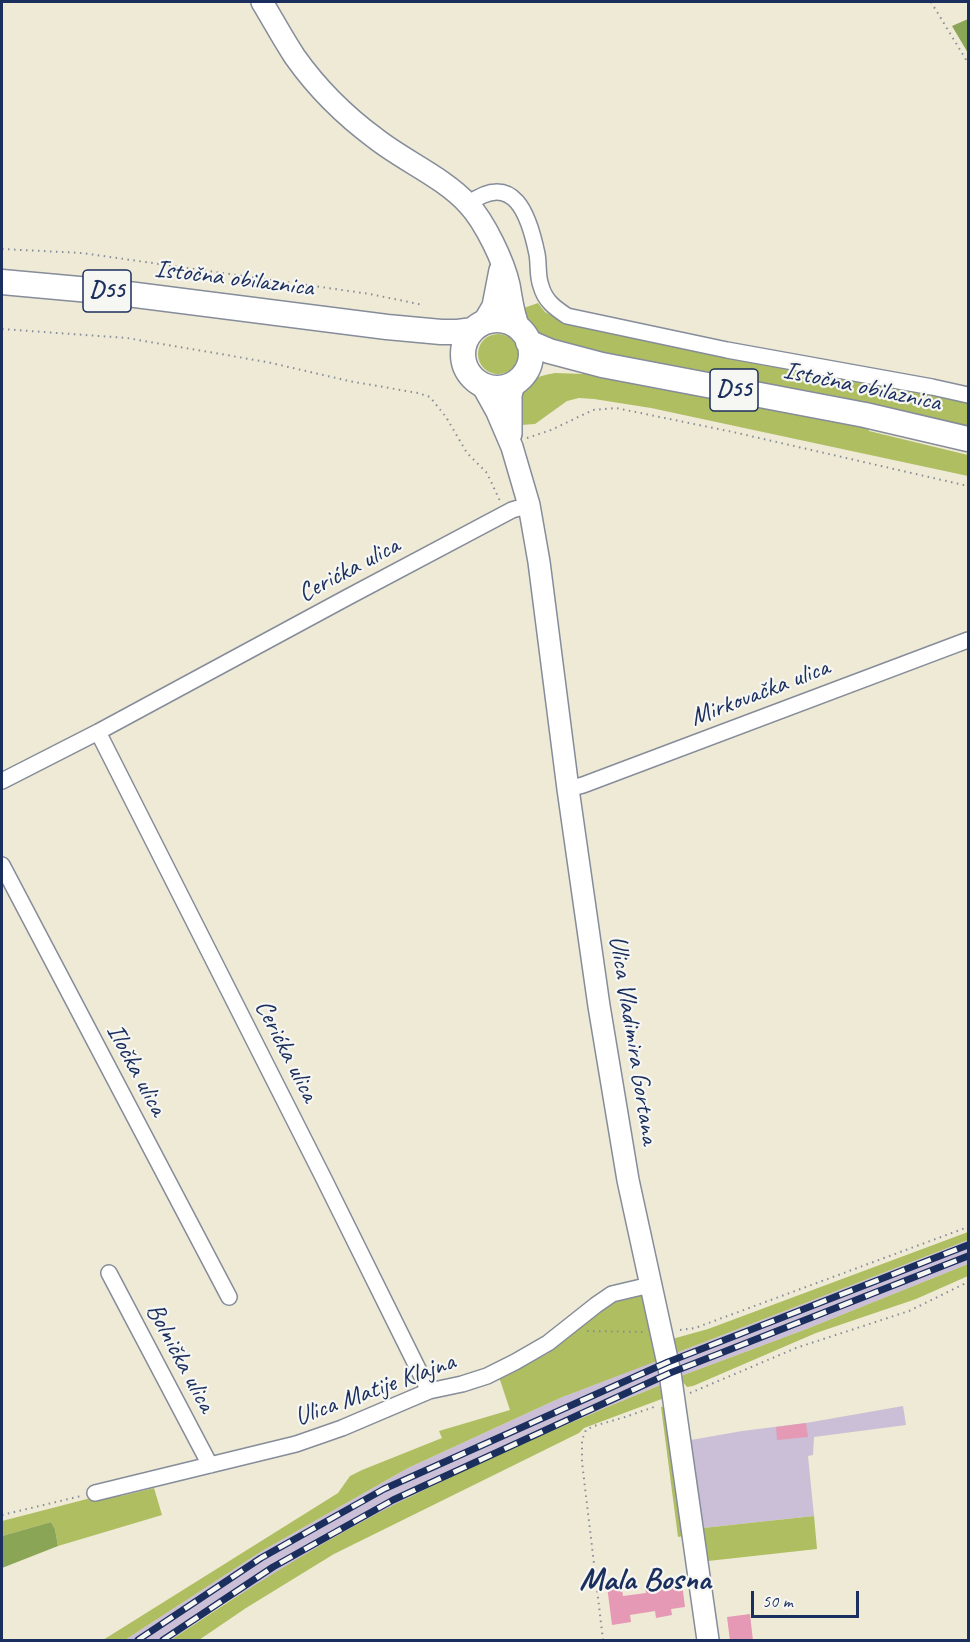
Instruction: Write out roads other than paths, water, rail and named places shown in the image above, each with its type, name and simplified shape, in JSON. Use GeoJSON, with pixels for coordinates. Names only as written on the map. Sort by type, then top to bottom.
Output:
{"type":"FeatureCollection","features":[{"type":"Feature","properties":{"kind":"main road"},"geometry":{"type":"LineString","coordinates":[[262,2],[294,55],[340,111],[375,139],[449,187],[468,204],[485,226],[508,283],[515,318],[531,353],[529,365],[519,380]]}},
{"type":"Feature","properties":{"kind":"main road"},"geometry":{"type":"LineString","coordinates":[[463,363],[462,351],[466,339],[493,306],[501,263]]}},
{"type":"Feature","properties":{"kind":"main road","name":"Istočna obilaznica"},"geometry":{"type":"LineString","coordinates":[[2,282],[112,292],[387,327],[458,332],[478,327]]}},
{"type":"Feature","properties":{"kind":"main road","name":"D55"},"geometry":{"type":"LineString","coordinates":[[478,327],[492,320],[502,321],[512,324],[524,336]]}},
{"type":"Feature","properties":{"kind":"main road","name":"Istočna obilaznica"},"geometry":{"type":"LineString","coordinates":[[387,327],[443,349],[463,363]]}},
{"type":"Feature","properties":{"kind":"main road","name":"Istočna obilaznica"},"geometry":{"type":"LineString","coordinates":[[524,336],[549,351],[602,365],[865,415],[969,439]]}},
{"type":"Feature","properties":{"kind":"main road","name":"D55"},"geometry":{"type":"LineString","coordinates":[[463,363],[473,380],[482,385],[504,388],[519,380]]}},
{"type":"Feature","properties":{"kind":"main road","name":"Istočna obilaznica"},"geometry":{"type":"LineString","coordinates":[[519,380],[534,370],[602,365]]}},
{"type":"Feature","properties":{"kind":"main road","name":"Ulica Vladimira Gortana"},"geometry":{"type":"LineString","coordinates":[[512,447],[511,395],[519,380]]}},
{"type":"Feature","properties":{"kind":"main road","name":"Ulica Vladimira Gortana"},"geometry":{"type":"LineString","coordinates":[[482,385],[512,447],[529,505],[539,562],[598,1006],[628,1179],[668,1362],[708,1641]]}},
{"type":"Feature","properties":{"kind":"street"},"geometry":{"type":"LineString","coordinates":[[468,204],[481,195],[502,192],[511,196],[519,204],[528,219],[537,255],[541,286],[551,305],[567,316],[727,350],[969,395]]}},
{"type":"Feature","properties":{"kind":"street","name":"Cerićka ulica"},"geometry":{"type":"LineString","coordinates":[[2,781],[98,732],[506,513],[529,505]]}},
{"type":"Feature","properties":{"kind":"street","name":"Mirkovačka ulica"},"geometry":{"type":"LineString","coordinates":[[568,789],[969,640]]}},
{"type":"Feature","properties":{"kind":"street","name":"Cerićka ulica"},"geometry":{"type":"LineString","coordinates":[[98,732],[429,1391]]}},
{"type":"Feature","properties":{"kind":"street","name":"Iločka ulica"},"geometry":{"type":"LineString","coordinates":[[2,865],[229,1297]]}},
{"type":"Feature","properties":{"kind":"street","name":"Bolnička ulica"},"geometry":{"type":"LineString","coordinates":[[109,1273],[210,1465]]}},
{"type":"Feature","properties":{"kind":"street","name":"Ulica Matije Klajna"},"geometry":{"type":"LineString","coordinates":[[95,1493],[296,1444],[342,1428],[429,1391],[487,1376],[548,1343],[612,1294],[650,1285]]}},
{"type":"Feature","properties":{"kind":"railway"},"geometry":{"type":"LineString","coordinates":[[138,1640],[261,1558],[384,1489],[668,1362],[968,1245]]}},
{"type":"Feature","properties":{"kind":"railway"},"geometry":{"type":"LineString","coordinates":[[163,1640],[273,1567],[393,1500],[670,1373],[968,1256]]}},
{"type":"Feature","properties":{"kind":"district","name":"Mala Bosna"},"geometry":{"type":"Point","coordinates":[645,1581]}}]}
